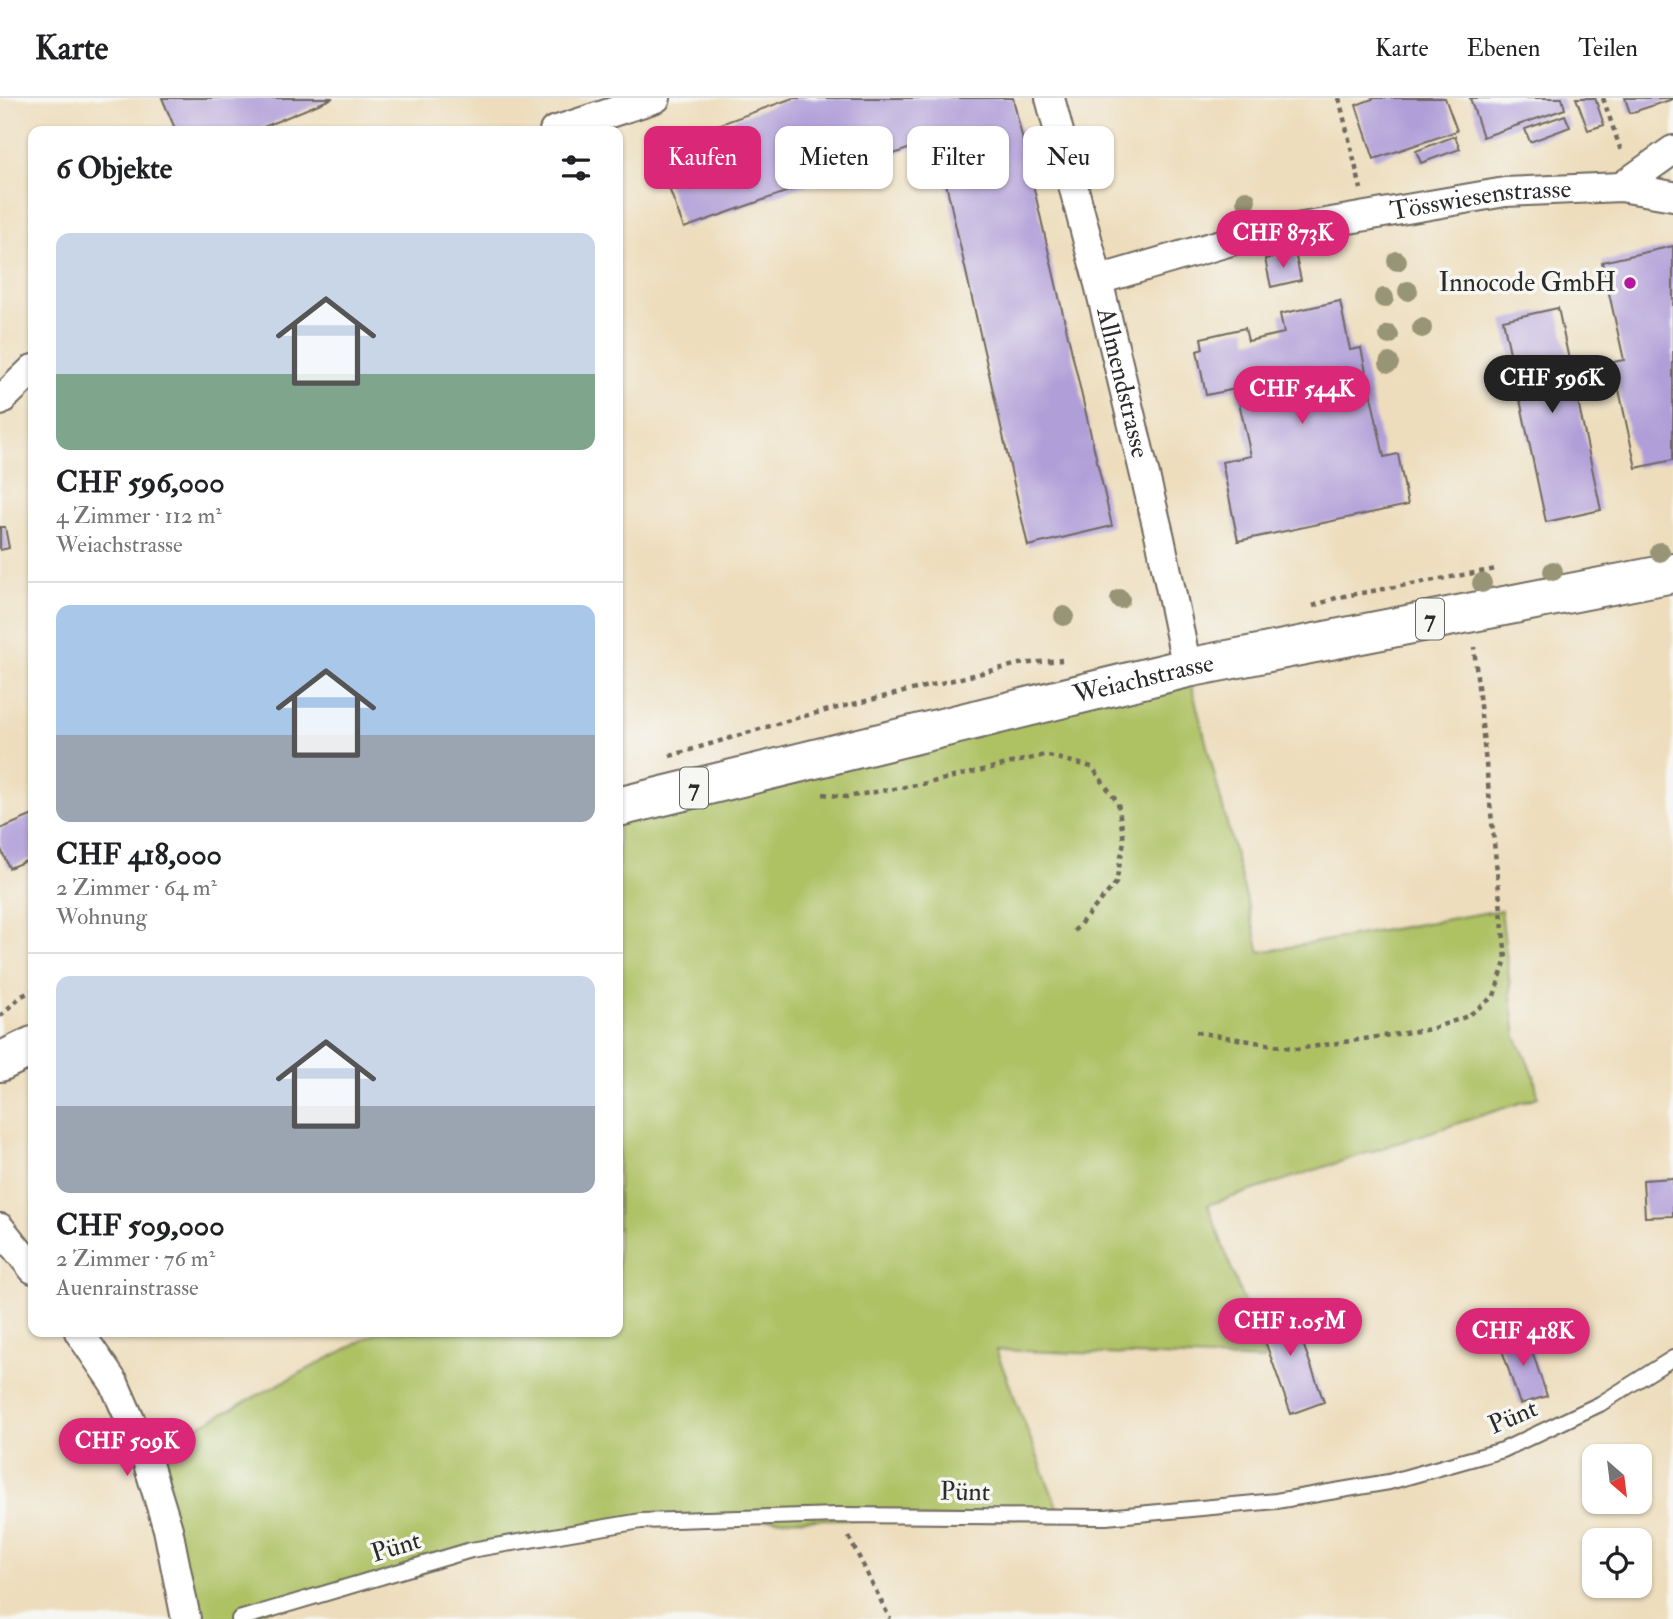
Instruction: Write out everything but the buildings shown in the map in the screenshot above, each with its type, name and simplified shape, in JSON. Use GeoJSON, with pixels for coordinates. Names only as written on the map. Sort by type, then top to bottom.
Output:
{"type":"FeatureCollection","features":[{"type":"Feature","properties":{"kind":"main road","name":"Weiachstrasse"},"geometry":{"type":"LineString","coordinates":[[623,806],[1187,668],[1673,573]]}},
{"type":"Feature","properties":{"kind":"main road"},"geometry":{"type":"LineString","coordinates":[[0,1062],[28,1048]]}},
{"type":"Feature","properties":{"kind":"street"},"geometry":{"type":"LineString","coordinates":[[569,126],[656,98]]}},
{"type":"Feature","properties":{"kind":"street","name":"Allmendstrasse"},"geometry":{"type":"LineString","coordinates":[[1050,98],[1098,280],[1160,538],[1187,668]]}},
{"type":"Feature","properties":{"kind":"street"},"geometry":{"type":"LineString","coordinates":[[1621,187],[1673,150]]}},
{"type":"Feature","properties":{"kind":"street","name":"Tösswiesenstrasse"},"geometry":{"type":"LineString","coordinates":[[1098,280],[1245,237],[1505,192],[1621,187],[1673,196]]}},
{"type":"Feature","properties":{"kind":"street"},"geometry":{"type":"LineString","coordinates":[[0,401],[28,374]]}},
{"type":"Feature","properties":{"kind":"street"},"geometry":{"type":"LineString","coordinates":[[0,1228],[28,1263]]}},
{"type":"Feature","properties":{"kind":"street"},"geometry":{"type":"LineString","coordinates":[[82,1337],[114,1383],[145,1454],[168,1529],[186,1619]]}},
{"type":"Feature","properties":{"kind":"lane","name":"Pünt"},"geometry":{"type":"LineString","coordinates":[[239,1619],[471,1550],[641,1521],[838,1515],[1106,1517],[1276,1501],[1389,1482],[1503,1450],[1600,1404],[1673,1358]]}},
{"type":"Feature","properties":{"kind":"path"},"geometry":{"type":"LineString","coordinates":[[1339,98],[1368,215]]}},
{"type":"Feature","properties":{"kind":"path"},"geometry":{"type":"LineString","coordinates":[[1603,98],[1620,150],[1621,187]]}},
{"type":"Feature","properties":{"kind":"path"},"geometry":{"type":"LineString","coordinates":[[1196,1032],[1297,1049],[1432,1029],[1468,1016],[1494,996],[1506,959],[1470,611]]}},
{"type":"Feature","properties":{"kind":"path"},"geometry":{"type":"LineString","coordinates":[[770,769],[803,792],[846,797],[928,783],[1045,755],[1092,767],[1118,803],[1124,841],[1116,883],[1074,931]]}},
{"type":"Feature","properties":{"kind":"path"},"geometry":{"type":"LineString","coordinates":[[0,1016],[28,993]]}},
{"type":"Feature","properties":{"kind":"path"},"geometry":{"type":"LineString","coordinates":[[838,1515],[890,1619]]}},
{"type":"Feature","properties":{"kind":"green space"},"geometry":{"type":"Polygon","coordinates":[[[1187,668],[1260,952],[1501,910],[1516,1037],[1534,1075],[1538,1097],[1208,1205],[1265,1360],[996,1350],[1061,1517],[641,1521],[471,1550],[239,1619],[186,1619],[145,1454],[369,1337],[623,1337],[623,806],[1187,668]]]}},
{"type":"Feature","properties":{"kind":"place","name":"Innocode GmbH"},"geometry":{"type":"Point","coordinates":[1630,283]}}]}
